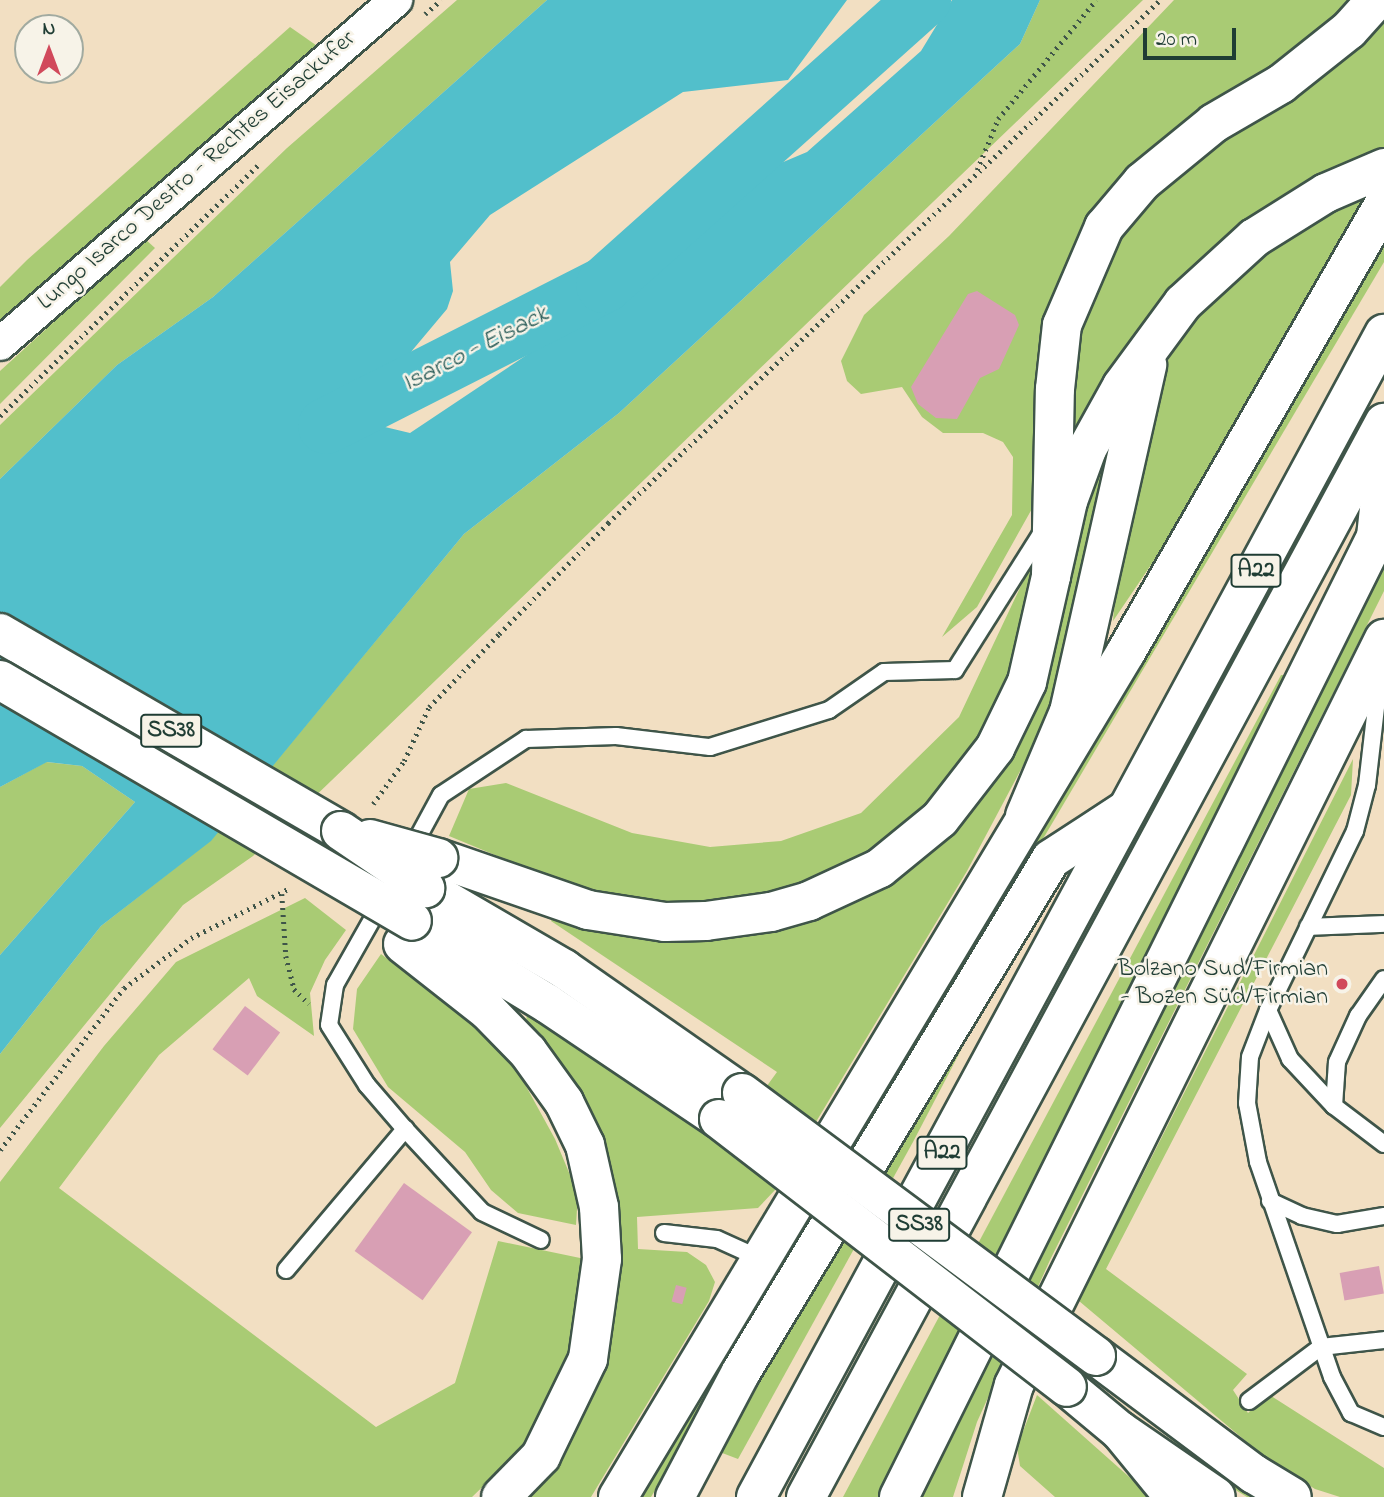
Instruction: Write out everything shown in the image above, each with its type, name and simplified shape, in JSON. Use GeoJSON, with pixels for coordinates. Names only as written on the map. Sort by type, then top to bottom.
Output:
{"type":"FeatureCollection","features":[{"type":"Feature","properties":{"kind":"main road"},"geometry":{"type":"LineString","coordinates":[[1051,576],[1050,520],[1062,325],[1104,227],[1142,182],[1214,123],[1281,84],[1349,30],[1376,0]]}},
{"type":"Feature","properties":{"kind":"main road"},"geometry":{"type":"LineString","coordinates":[[308,878],[420,903],[541,898],[621,918],[665,922],[771,912],[845,886],[880,868],[940,819],[995,748],[1027,682],[1068,501],[1087,449],[1116,396],[1152,346],[1183,303],[1229,257],[1284,218],[1384,168]]}},
{"type":"Feature","properties":{"kind":"main road"},"geometry":{"type":"LineString","coordinates":[[618,1497],[759,1258],[1126,652],[1384,204]]}},
{"type":"Feature","properties":{"kind":"main road","name":"A22"},"geometry":{"type":"LineString","coordinates":[[756,1497],[1384,334]]}},
{"type":"Feature","properties":{"kind":"main road"},"geometry":{"type":"LineString","coordinates":[[1025,816],[1069,712],[1152,346]]}},
{"type":"Feature","properties":{"kind":"main road","name":"A22"},"geometry":{"type":"LineString","coordinates":[[806,1497],[1384,423]]}},
{"type":"Feature","properties":{"kind":"main road"},"geometry":{"type":"LineString","coordinates":[[899,1497],[1376,537],[1384,461]]}},
{"type":"Feature","properties":{"kind":"main road","name":"SS38"},"geometry":{"type":"LineString","coordinates":[[0,633],[355,820],[420,903],[564,969],[1120,1432],[1216,1497]]}},
{"type":"Feature","properties":{"kind":"main road"},"geometry":{"type":"LineString","coordinates":[[982,1497],[1014,1385],[1383,641]]}},
{"type":"Feature","properties":{"kind":"main road","name":"SS38"},"geometry":{"type":"LineString","coordinates":[[0,680],[308,878]]}},
{"type":"Feature","properties":{"kind":"main road"},"geometry":{"type":"LineString","coordinates":[[675,1497],[741,1372],[1051,859],[1127,809]]}},
{"type":"Feature","properties":{"kind":"main road"},"geometry":{"type":"LineString","coordinates":[[420,903],[488,1011],[528,1052],[564,1102],[585,1145],[599,1207],[602,1259],[588,1359],[569,1406],[541,1456],[501,1497]]}},
{"type":"Feature","properties":{"kind":"main road","name":"SS38"},"geometry":{"type":"LineString","coordinates":[[731,1106],[1096,1356],[1254,1474],[1292,1497]]}},
{"type":"Feature","properties":{"kind":"main road"},"geometry":{"type":"LineString","coordinates":[[1120,1432],[1174,1497]]}},
{"type":"Feature","properties":{"kind":"street","name":"Lungo Isarco Destro - Rechtes Eisackufer"},"geometry":{"type":"LineString","coordinates":[[0,344],[408,9]]}},
{"type":"Feature","properties":{"kind":"lane"},"geometry":{"type":"LineString","coordinates":[[541,1240],[482,1212],[367,1085],[329,1025],[335,985],[441,794],[526,739],[616,736],[710,747],[829,710],[884,673],[955,670],[1050,520]]}},
{"type":"Feature","properties":{"kind":"lane"},"geometry":{"type":"LineString","coordinates":[[1383,641],[1367,785],[1355,831],[1268,1010],[1250,1057],[1247,1103],[1270,1201],[1321,1347],[1351,1413],[1384,1427]]}},
{"type":"Feature","properties":{"kind":"lane"},"geometry":{"type":"LineString","coordinates":[[1308,927],[1384,924]]}},
{"type":"Feature","properties":{"kind":"lane"},"geometry":{"type":"LineString","coordinates":[[1334,1106],[1337,1062],[1358,1016],[1384,979]]}},
{"type":"Feature","properties":{"kind":"lane"},"geometry":{"type":"LineString","coordinates":[[1268,1010],[1290,1059],[1334,1106],[1384,1144]]}},
{"type":"Feature","properties":{"kind":"lane"},"geometry":{"type":"LineString","coordinates":[[286,1270],[405,1129]]}},
{"type":"Feature","properties":{"kind":"lane"},"geometry":{"type":"LineString","coordinates":[[1270,1201],[1302,1216],[1337,1224],[1384,1216]]}},
{"type":"Feature","properties":{"kind":"lane"},"geometry":{"type":"LineString","coordinates":[[664,1233],[716,1239],[759,1258]]}},
{"type":"Feature","properties":{"kind":"lane"},"geometry":{"type":"LineString","coordinates":[[1249,1401],[1321,1347],[1384,1340]]}},
{"type":"Feature","properties":{"kind":"path"},"geometry":{"type":"LineString","coordinates":[[408,9],[441,0]]}},
{"type":"Feature","properties":{"kind":"path"},"geometry":{"type":"LineString","coordinates":[[975,174],[998,119],[1096,0]]}},
{"type":"Feature","properties":{"kind":"path"},"geometry":{"type":"LineString","coordinates":[[355,820],[404,761],[429,707],[608,523],[1160,0]]}},
{"type":"Feature","properties":{"kind":"path"},"geometry":{"type":"LineString","coordinates":[[0,416],[267,157]]}},
{"type":"Feature","properties":{"kind":"path"},"geometry":{"type":"LineString","coordinates":[[0,1150],[124,988],[191,938],[308,878]]}},
{"type":"Feature","properties":{"kind":"path"},"geometry":{"type":"LineString","coordinates":[[282,893],[286,957],[294,989],[329,1025]]}},
{"type":"Feature","properties":{"kind":"green space"},"geometry":{"type":"Polygon","coordinates":[[[457,0],[547,0],[213,297],[117,365],[0,479],[0,425],[287,148],[457,0]]]}},
{"type":"Feature","properties":{"kind":"green space"},"geometry":{"type":"Polygon","coordinates":[[[1040,0],[1143,0],[253,856],[183,905],[0,1128],[0,1054],[101,926],[211,840],[464,534],[619,413],[1020,44],[1040,0]]]}},
{"type":"Feature","properties":{"kind":"green space"},"geometry":{"type":"Polygon","coordinates":[[[1174,0],[1354,0],[1298,51],[1201,111],[1151,150],[1119,183],[1088,229],[1038,498],[977,607],[942,637],[1012,515],[1013,457],[1003,442],[983,433],[943,433],[922,417],[902,387],[861,394],[847,381],[841,361],[864,315],[949,236],[1174,0]]]}},
{"type":"Feature","properties":{"kind":"green space"},"geometry":{"type":"Polygon","coordinates":[[[1384,8],[1384,165],[1197,497],[1113,621],[1118,565],[1158,382],[1175,346],[1269,214],[1070,444],[1077,328],[1116,232],[1158,182],[1384,8]]]}},
{"type":"Feature","properties":{"kind":"green space"},"geometry":{"type":"Polygon","coordinates":[[[290,27],[323,50],[0,325],[0,287],[290,27]]]}},
{"type":"Feature","properties":{"kind":"green space"},"geometry":{"type":"Polygon","coordinates":[[[1384,224],[1384,262],[1050,827],[651,1497],[629,1497],[1384,224]]]}},
{"type":"Feature","properties":{"kind":"green space"},"geometry":{"type":"Polygon","coordinates":[[[145,239],[155,248],[0,404],[0,371],[145,239]]]}},
{"type":"Feature","properties":{"kind":"green space"},"geometry":{"type":"Polygon","coordinates":[[[1102,465],[1101,498],[1061,694],[967,871],[775,1190],[758,1208],[637,1217],[638,1249],[687,1252],[706,1265],[715,1282],[709,1301],[591,1497],[517,1497],[612,1291],[526,1025],[527,1011],[723,1147],[777,1072],[551,921],[554,913],[678,934],[943,835],[1102,465]]]}},
{"type":"Feature","properties":{"kind":"green space"},"geometry":{"type":"Polygon","coordinates":[[[1035,556],[1017,670],[956,780],[855,866],[782,895],[718,907],[645,906],[582,891],[449,836],[469,789],[506,783],[632,833],[710,847],[781,841],[861,813],[959,717],[1035,556]]]}},
{"type":"Feature","properties":{"kind":"green space"},"geometry":{"type":"Polygon","coordinates":[[[1384,560],[1384,591],[1050,1260],[977,1422],[953,1497],[917,1497],[1177,983],[1384,560]]]}},
{"type":"Feature","properties":{"kind":"green space"},"geometry":{"type":"Polygon","coordinates":[[[1281,675],[1292,675],[887,1497],[843,1497],[1281,675]]]}},
{"type":"Feature","properties":{"kind":"green space"},"geometry":{"type":"Polygon","coordinates":[[[1353,759],[1351,795],[1106,1269],[1247,1374],[1233,1390],[1248,1413],[1268,1394],[1384,1468],[1384,1497],[1340,1497],[1315,1489],[1267,1459],[1079,1301],[1353,759]]]}},
{"type":"Feature","properties":{"kind":"green space"},"geometry":{"type":"Polygon","coordinates":[[[46,762],[82,766],[135,802],[0,955],[0,787],[46,762]]]}},
{"type":"Feature","properties":{"kind":"green space"},"geometry":{"type":"Polygon","coordinates":[[[305,898],[346,930],[325,960],[310,993],[314,1036],[257,996],[249,978],[159,1055],[59,1188],[376,1427],[455,1383],[498,1241],[585,1259],[575,1349],[528,1443],[472,1497],[0,1497],[0,1182],[104,1046],[176,962],[305,898]]]}},
{"type":"Feature","properties":{"kind":"green space"},"geometry":{"type":"Polygon","coordinates":[[[381,954],[481,1030],[516,1068],[555,1139],[578,1194],[576,1225],[518,1213],[491,1190],[465,1152],[388,1087],[353,1029],[357,989],[381,954]]]}},
{"type":"Feature","properties":{"kind":"green space"},"geometry":{"type":"Polygon","coordinates":[[[964,1026],[970,1033],[738,1459],[717,1451],[964,1026]]]}},
{"type":"Feature","properties":{"kind":"green space"},"geometry":{"type":"Polygon","coordinates":[[[1085,1370],[1271,1497],[1247,1497],[1229,1486],[1085,1370]]]}},
{"type":"Feature","properties":{"kind":"green space"},"geometry":{"type":"Polygon","coordinates":[[[1037,1395],[1152,1497],[1055,1497],[1020,1466],[1017,1447],[1037,1395]]]}},
{"type":"Feature","properties":{"kind":"water"},"geometry":{"type":"Polygon","coordinates":[[[547,0],[847,0],[788,80],[683,92],[490,215],[450,262],[453,291],[447,309],[400,365],[385,427],[410,433],[606,302],[736,182],[807,152],[921,51],[952,0],[1040,0],[1020,44],[619,413],[464,534],[211,841],[101,926],[0,1054],[0,955],[135,802],[82,766],[47,762],[0,787],[0,479],[117,365],[213,297],[547,0]]]}},
{"type":"Feature","properties":{"kind":"building"},"geometry":{"type":"Polygon","coordinates":[[[977,291],[1015,315],[1019,325],[999,369],[980,378],[957,419],[936,418],[918,404],[911,387],[968,294],[977,291]]]}},
{"type":"Feature","properties":{"kind":"building"},"geometry":{"type":"Polygon","coordinates":[[[245,1006],[280,1032],[248,1076],[213,1049],[245,1006]]]}},
{"type":"Feature","properties":{"kind":"building"},"geometry":{"type":"Polygon","coordinates":[[[404,1183],[472,1232],[423,1300],[355,1251],[404,1183]]]}},
{"type":"Feature","properties":{"kind":"building"},"geometry":{"type":"Polygon","coordinates":[[[1379,1266],[1384,1294],[1344,1301],[1340,1273],[1379,1266]]]}},
{"type":"Feature","properties":{"kind":"building"},"geometry":{"type":"Polygon","coordinates":[[[676,1285],[687,1288],[682,1304],[672,1301],[676,1285]]]}},
{"type":"Feature","properties":{"kind":"waterway","name":"Isarco - Eisack"},"geometry":{"type":"LineString","coordinates":[[326,426],[604,285],[923,0]]}},
{"type":"Feature","properties":{"kind":"place","name":"Bolzano Sud/Firmian - Bozen Süd/Firmian"},"geometry":{"type":"Point","coordinates":[1342,984]}}]}
